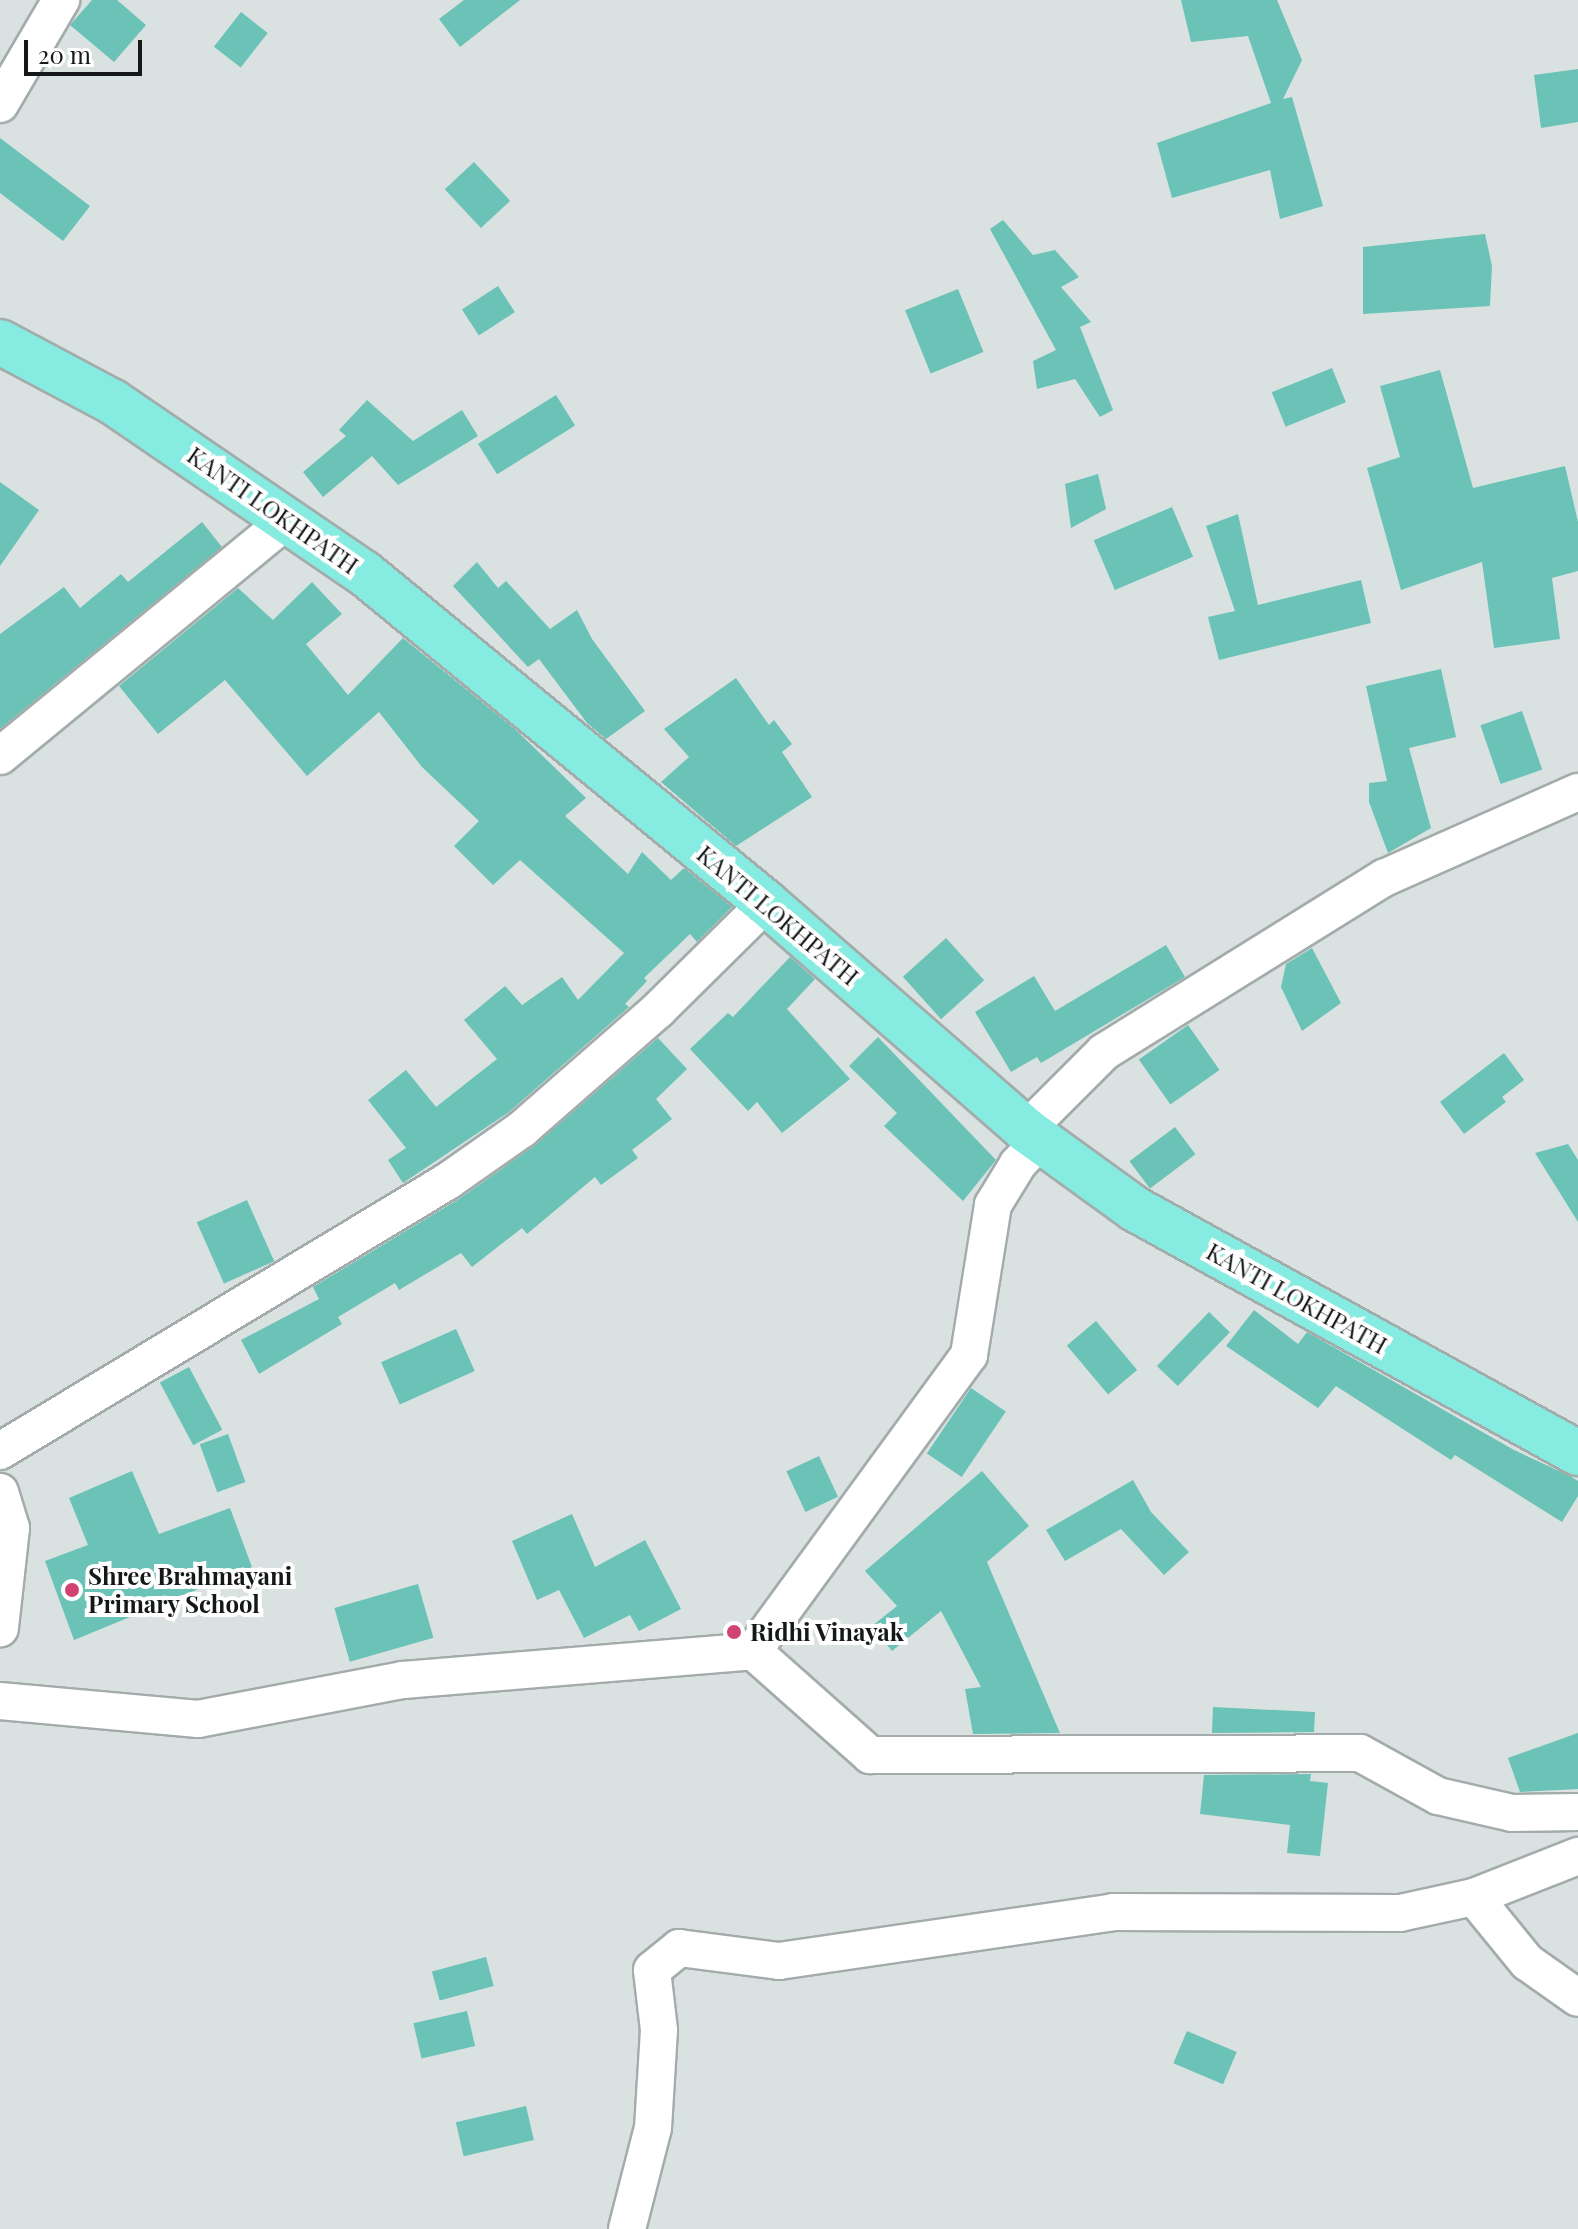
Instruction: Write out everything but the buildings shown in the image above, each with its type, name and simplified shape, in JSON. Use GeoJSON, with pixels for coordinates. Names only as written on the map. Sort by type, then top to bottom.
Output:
{"type":"FeatureCollection","features":[{"type":"Feature","properties":{"kind":"main road","name":"KANTI LOKHPATH"},"geometry":{"type":"LineString","coordinates":[[0,342],[113,402],[289,519],[380,585],[766,903],[1038,1137],[1135,1209],[1578,1453]]}},
{"type":"Feature","properties":{"kind":"street"},"geometry":{"type":"LineString","coordinates":[[0,104],[61,0]]}},
{"type":"Feature","properties":{"kind":"street"},"geometry":{"type":"LineString","coordinates":[[0,756],[113,666],[198,588],[289,519]]}},
{"type":"Feature","properties":{"kind":"street"},"geometry":{"type":"LineString","coordinates":[[753,1651],[969,1355],[993,1205],[1018,1164],[1037,1144],[1038,1137],[1104,1052],[1384,878],[1578,792]]}},
{"type":"Feature","properties":{"kind":"street"},"geometry":{"type":"LineString","coordinates":[[0,1451],[448,1181],[522,1129],[658,1010],[766,903]]}},
{"type":"Feature","properties":{"kind":"street"},"geometry":{"type":"LineString","coordinates":[[0,1492],[11,1528],[0,1628]]}},
{"type":"Feature","properties":{"kind":"street"},"geometry":{"type":"LineString","coordinates":[[0,1701],[198,1719],[403,1680],[753,1651],[870,1755],[1360,1753],[1438,1796],[1512,1813],[1578,1812]]}},
{"type":"Feature","properties":{"kind":"street"},"geometry":{"type":"LineString","coordinates":[[627,2229],[653,2128],[659,2030],[652,1970],[679,1948],[779,1961],[1113,1912],[1400,1913],[1474,1897],[1578,1856]]}},
{"type":"Feature","properties":{"kind":"street"},"geometry":{"type":"LineString","coordinates":[[1474,1897],[1527,1962],[1578,1998]]}},
{"type":"Feature","properties":{"kind":"place","name":"Shree Brahmayani Primary School"},"geometry":{"type":"Point","coordinates":[72,1590]}},
{"type":"Feature","properties":{"kind":"place","name":"Ridhi Vinayak"},"geometry":{"type":"Point","coordinates":[734,1632]}}]}
